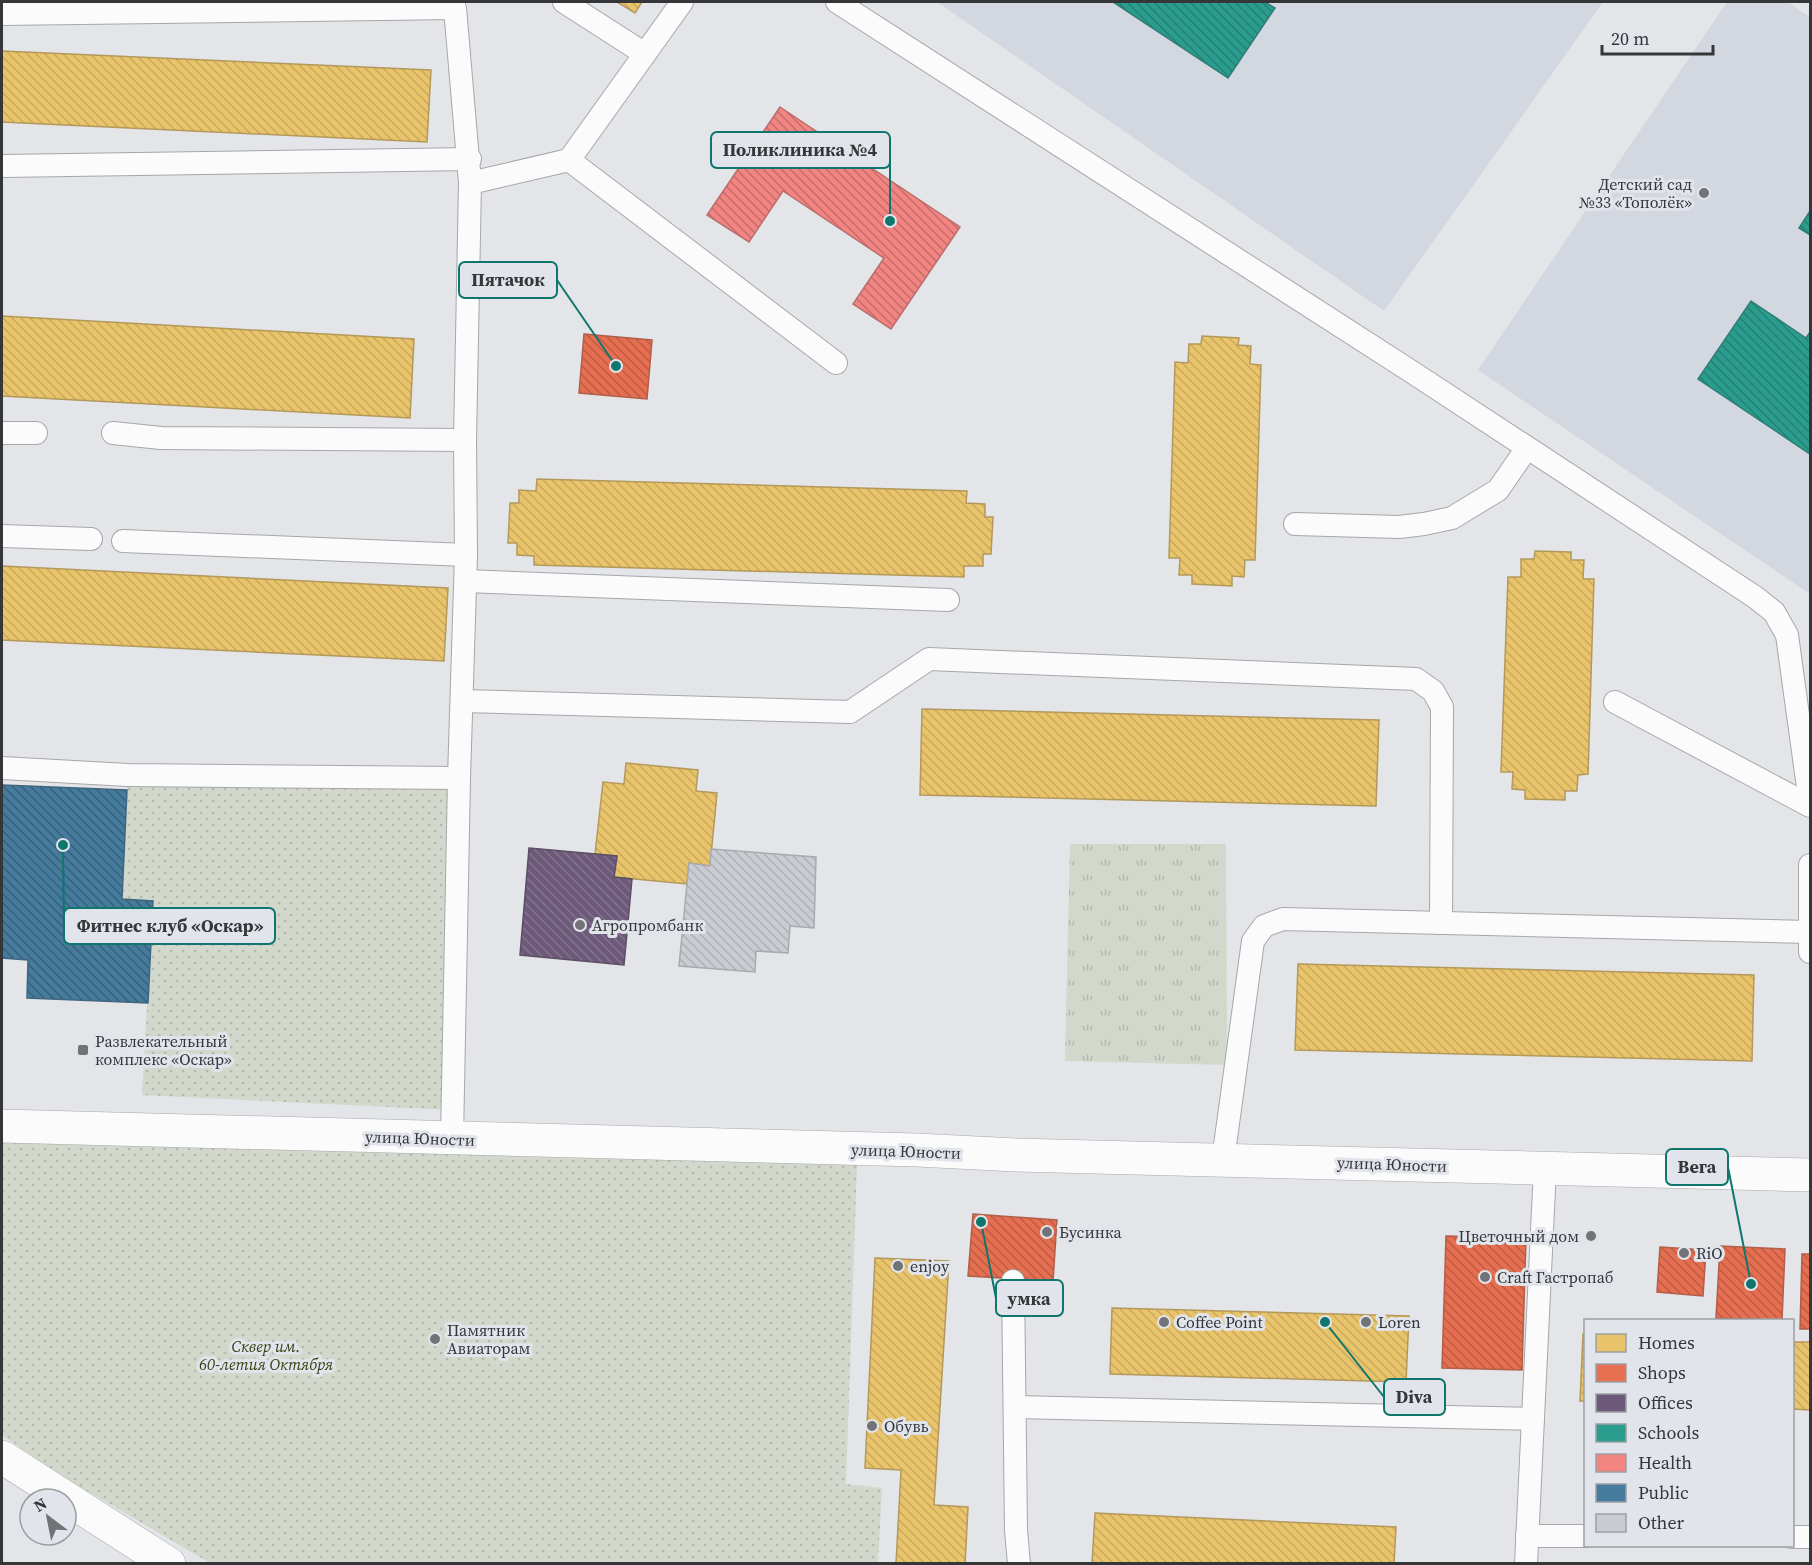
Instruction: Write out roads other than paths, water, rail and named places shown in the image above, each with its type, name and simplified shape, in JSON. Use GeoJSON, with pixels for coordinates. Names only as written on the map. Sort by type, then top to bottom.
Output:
{"type":"FeatureCollection","features":[{"type":"Feature","properties":{"kind":"street","name":"улица Юности"},"geometry":{"type":"LineString","coordinates":[[2,1126],[1810,1175]]}},
{"type":"Feature","properties":{"kind":"street"},"geometry":{"type":"LineString","coordinates":[[2,1457],[169,1563]]}},
{"type":"Feature","properties":{"kind":"lane"},"geometry":{"type":"LineString","coordinates":[[564,2],[645,54]]}},
{"type":"Feature","properties":{"kind":"lane"},"geometry":{"type":"LineString","coordinates":[[471,183],[569,160],[682,2]]}},
{"type":"Feature","properties":{"kind":"lane"},"geometry":{"type":"LineString","coordinates":[[837,2],[1527,448],[1755,597],[1774,612],[1787,635],[1810,802]]}},
{"type":"Feature","properties":{"kind":"lane"},"geometry":{"type":"LineString","coordinates":[[2,14],[455,8],[471,183],[465,440],[466,581],[459,778],[452,1139]]}},
{"type":"Feature","properties":{"kind":"lane"},"geometry":{"type":"LineString","coordinates":[[2,166],[470,159]]}},
{"type":"Feature","properties":{"kind":"lane"},"geometry":{"type":"LineString","coordinates":[[569,160],[836,363]]}},
{"type":"Feature","properties":{"kind":"lane"},"geometry":{"type":"LineString","coordinates":[[2,433],[36,433]]}},
{"type":"Feature","properties":{"kind":"lane"},"geometry":{"type":"LineString","coordinates":[[113,433],[161,438],[465,440]]}},
{"type":"Feature","properties":{"kind":"lane"},"geometry":{"type":"LineString","coordinates":[[1295,524],[1400,527],[1452,518],[1498,490],[1527,448]]}},
{"type":"Feature","properties":{"kind":"lane"},"geometry":{"type":"LineString","coordinates":[[2,536],[91,539]]}},
{"type":"Feature","properties":{"kind":"lane"},"geometry":{"type":"LineString","coordinates":[[123,541],[466,555]]}},
{"type":"Feature","properties":{"kind":"lane"},"geometry":{"type":"LineString","coordinates":[[466,581],[948,600]]}},
{"type":"Feature","properties":{"kind":"lane"},"geometry":{"type":"LineString","coordinates":[[462,701],[850,712],[929,659],[1416,679],[1433,691],[1442,707],[1441,923]]}},
{"type":"Feature","properties":{"kind":"lane"},"geometry":{"type":"LineString","coordinates":[[1615,702],[1810,806]]}},
{"type":"Feature","properties":{"kind":"lane"},"geometry":{"type":"LineString","coordinates":[[2,768],[128,775],[459,778]]}},
{"type":"Feature","properties":{"kind":"lane"},"geometry":{"type":"LineString","coordinates":[[1810,866],[1810,952]]}},
{"type":"Feature","properties":{"kind":"lane"},"geometry":{"type":"LineString","coordinates":[[1223,1160],[1253,941],[1264,926],[1282,919],[1810,932]]}},
{"type":"Feature","properties":{"kind":"lane"},"geometry":{"type":"LineString","coordinates":[[1526,1563],[1545,1168]]}},
{"type":"Feature","properties":{"kind":"lane"},"geometry":{"type":"LineString","coordinates":[[1013,1281],[1016,1530],[1019,1563]]}},
{"type":"Feature","properties":{"kind":"lane"},"geometry":{"type":"LineString","coordinates":[[1015,1407],[1533,1419]]}},
{"type":"Feature","properties":{"kind":"lane"},"geometry":{"type":"LineString","coordinates":[[1527,1536],[1584,1536]]}},
{"type":"Feature","properties":{"kind":"lane"},"geometry":{"type":"LineString","coordinates":[[1794,1537],[1810,1537]]}},
{"type":"Feature","properties":{"kind":"place","name":"Детский сад №33 «Тополёк»"},"geometry":{"type":"Point","coordinates":[1704,193]}},
{"type":"Feature","properties":{"kind":"place","name":"Поликлиника №4"},"geometry":{"type":"Point","coordinates":[890,221]}},
{"type":"Feature","properties":{"kind":"place","name":"Пятачок"},"geometry":{"type":"Point","coordinates":[616,366]}},
{"type":"Feature","properties":{"kind":"place","name":"Фитнес клуб «Оскар»"},"geometry":{"type":"Point","coordinates":[63,845]}},
{"type":"Feature","properties":{"kind":"place","name":"Агропромбанк"},"geometry":{"type":"Point","coordinates":[580,925]}},
{"type":"Feature","properties":{"kind":"place","name":"Развлекательный комплекс «Оскар»"},"geometry":{"type":"Point","coordinates":[83,1050]}},
{"type":"Feature","properties":{"kind":"place","name":"умка"},"geometry":{"type":"Point","coordinates":[981,1222]}},
{"type":"Feature","properties":{"kind":"place","name":"Бусинка"},"geometry":{"type":"Point","coordinates":[1047,1232]}},
{"type":"Feature","properties":{"kind":"place","name":"Цветочный дом"},"geometry":{"type":"Point","coordinates":[1591,1236]}},
{"type":"Feature","properties":{"kind":"place","name":"RiO"},"geometry":{"type":"Point","coordinates":[1684,1253]}},
{"type":"Feature","properties":{"kind":"place","name":"enjoy"},"geometry":{"type":"Point","coordinates":[898,1266]}},
{"type":"Feature","properties":{"kind":"place","name":"Craft Гастропаб"},"geometry":{"type":"Point","coordinates":[1485,1277]}},
{"type":"Feature","properties":{"kind":"place","name":"Вега"},"geometry":{"type":"Point","coordinates":[1751,1284]}},
{"type":"Feature","properties":{"kind":"place","name":"Coffee Point"},"geometry":{"type":"Point","coordinates":[1164,1322]}},
{"type":"Feature","properties":{"kind":"place","name":"Diva"},"geometry":{"type":"Point","coordinates":[1325,1322]}},
{"type":"Feature","properties":{"kind":"place","name":"Loren"},"geometry":{"type":"Point","coordinates":[1366,1322]}},
{"type":"Feature","properties":{"kind":"place","name":"Памятник Авиаторам"},"geometry":{"type":"Point","coordinates":[435,1339]}},
{"type":"Feature","properties":{"kind":"place","name":"Обувь"},"geometry":{"type":"Point","coordinates":[872,1426]}},
{"type":"Feature","properties":{"kind":"park label","name":"Сквер им. 60-летия Октября"},"geometry":{"type":"Point","coordinates":[266,1355]}}]}
